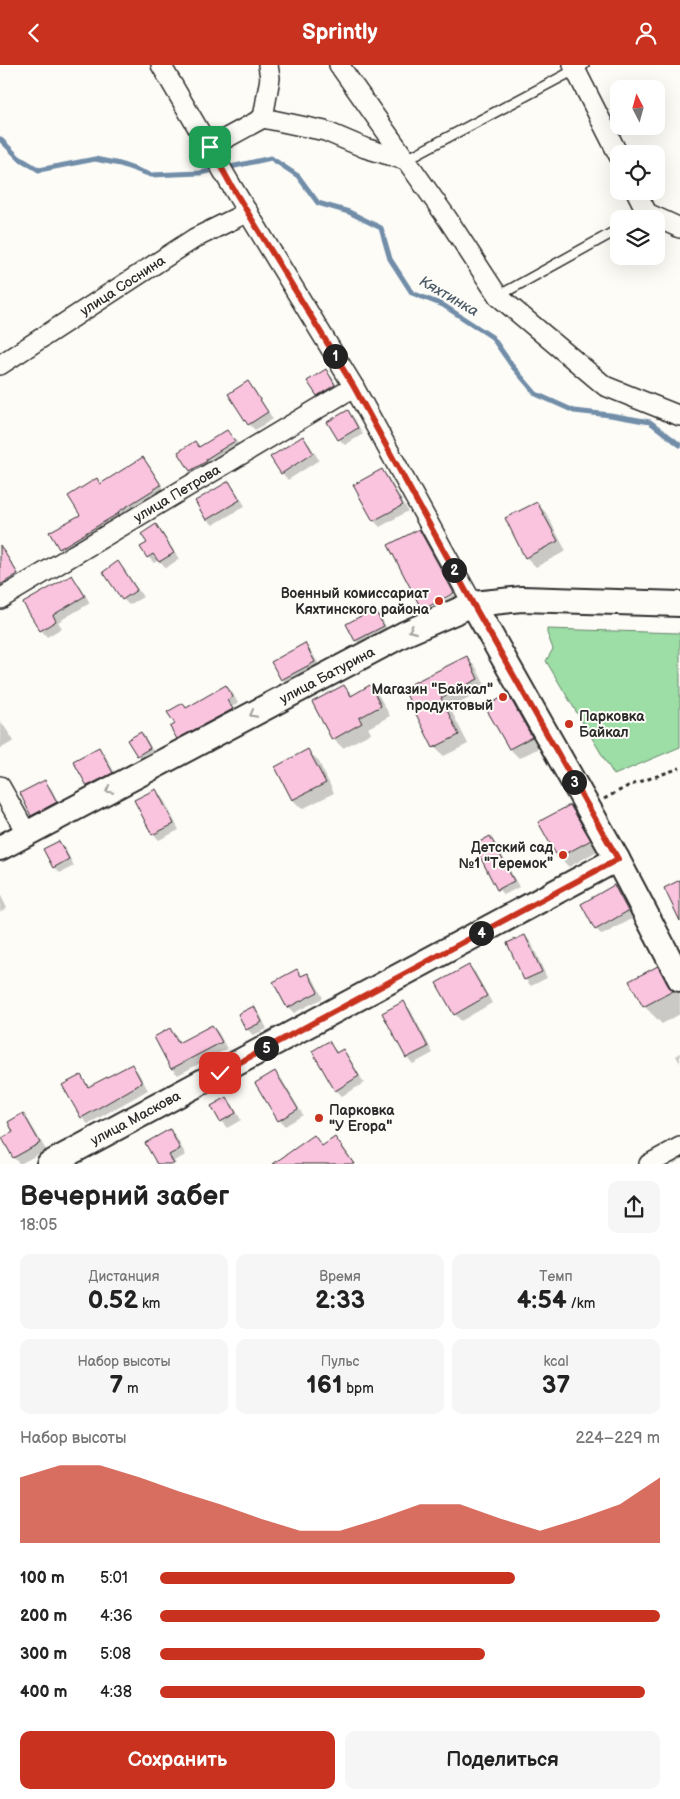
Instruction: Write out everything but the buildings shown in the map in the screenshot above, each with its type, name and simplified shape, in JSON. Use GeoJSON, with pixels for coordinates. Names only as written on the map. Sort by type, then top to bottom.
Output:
{"type":"FeatureCollection","features":[{"type":"Feature","properties":{"kind":"street"},"geometry":{"type":"LineString","coordinates":[[161,65],[231,185],[354,387],[473,604],[618,859],[680,979]]}},
{"type":"Feature","properties":{"kind":"street"},"geometry":{"type":"LineString","coordinates":[[263,118],[270,78],[268,65]]}},
{"type":"Feature","properties":{"kind":"street"},"geometry":{"type":"LineString","coordinates":[[338,65],[447,218],[498,295],[605,386],[680,416]]}},
{"type":"Feature","properties":{"kind":"street"},"geometry":{"type":"LineString","coordinates":[[578,66],[614,145]]}},
{"type":"Feature","properties":{"kind":"street"},"geometry":{"type":"LineString","coordinates":[[210,147],[263,118],[325,131],[365,148],[405,160]]}},
{"type":"Feature","properties":{"kind":"street","name":"улица Соснина"},"geometry":{"type":"LineString","coordinates":[[0,365],[195,238],[248,212]]}},
{"type":"Feature","properties":{"kind":"street"},"geometry":{"type":"LineString","coordinates":[[665,223],[680,228]]}},
{"type":"Feature","properties":{"kind":"street","name":"улица Петрова"},"geometry":{"type":"LineString","coordinates":[[0,599],[354,387]]}},
{"type":"Feature","properties":{"kind":"street","name":"улица Батурина"},"geometry":{"type":"LineString","coordinates":[[0,848],[404,634],[473,604],[522,599],[680,603]]}},
{"type":"Feature","properties":{"kind":"street"},"geometry":{"type":"LineString","coordinates":[[0,786],[28,833]]}},
{"type":"Feature","properties":{"kind":"street","name":"улица Маскова"},"geometry":{"type":"LineString","coordinates":[[49,1164],[618,859]]}},
{"type":"Feature","properties":{"kind":"street"},"geometry":{"type":"LineString","coordinates":[[649,1164],[680,1147]]}},
{"type":"Feature","properties":{"kind":"lane"},"geometry":{"type":"LineString","coordinates":[[405,160],[578,66]]}},
{"type":"Feature","properties":{"kind":"lane"},"geometry":{"type":"LineString","coordinates":[[498,295],[610,234]]}},
{"type":"Feature","properties":{"kind":"path"},"geometry":{"type":"LineString","coordinates":[[588,807],[628,786],[680,768]]}},
{"type":"Feature","properties":{"kind":"green space"},"geometry":{"type":"Polygon","coordinates":[[[547,629],[680,633],[680,747],[614,775],[546,661],[553,649],[547,629]]]}},
{"type":"Feature","properties":{"kind":"waterway","name":"Кяхтинка"},"geometry":{"type":"LineString","coordinates":[[0,139],[19,158],[39,170],[95,159],[120,164],[151,175],[200,173],[217,169]]}},
{"type":"Feature","properties":{"kind":"waterway","name":"Кяхтинка"},"geometry":{"type":"LineString","coordinates":[[226,168],[271,158],[298,176],[318,203],[349,212],[381,228],[390,259],[412,293],[443,305],[492,337],[513,367],[536,394],[574,411],[650,422],[680,445]]}},
{"type":"Feature","properties":{"kind":"place","name":"Военный комиссариат Кяхтинского района"},"geometry":{"type":"Point","coordinates":[439,601]}},
{"type":"Feature","properties":{"kind":"place","name":"Магазин \"Байкал\" продуктовый"},"geometry":{"type":"Point","coordinates":[503,697]}},
{"type":"Feature","properties":{"kind":"place","name":"Парковка Байкал"},"geometry":{"type":"Point","coordinates":[569,724]}},
{"type":"Feature","properties":{"kind":"place","name":"Детский сад №1 \"Теремок\""},"geometry":{"type":"Point","coordinates":[563,855]}},
{"type":"Feature","properties":{"kind":"place","name":"Парковка \"У Егора\""},"geometry":{"type":"Point","coordinates":[319,1118]}},
{"type":"Feature","properties":{"kind":"route"},"geometry":{"type":"LineString","coordinates":[[210,147],[231,185],[354,387],[473,604],[618,859],[220,1073]]}}]}
